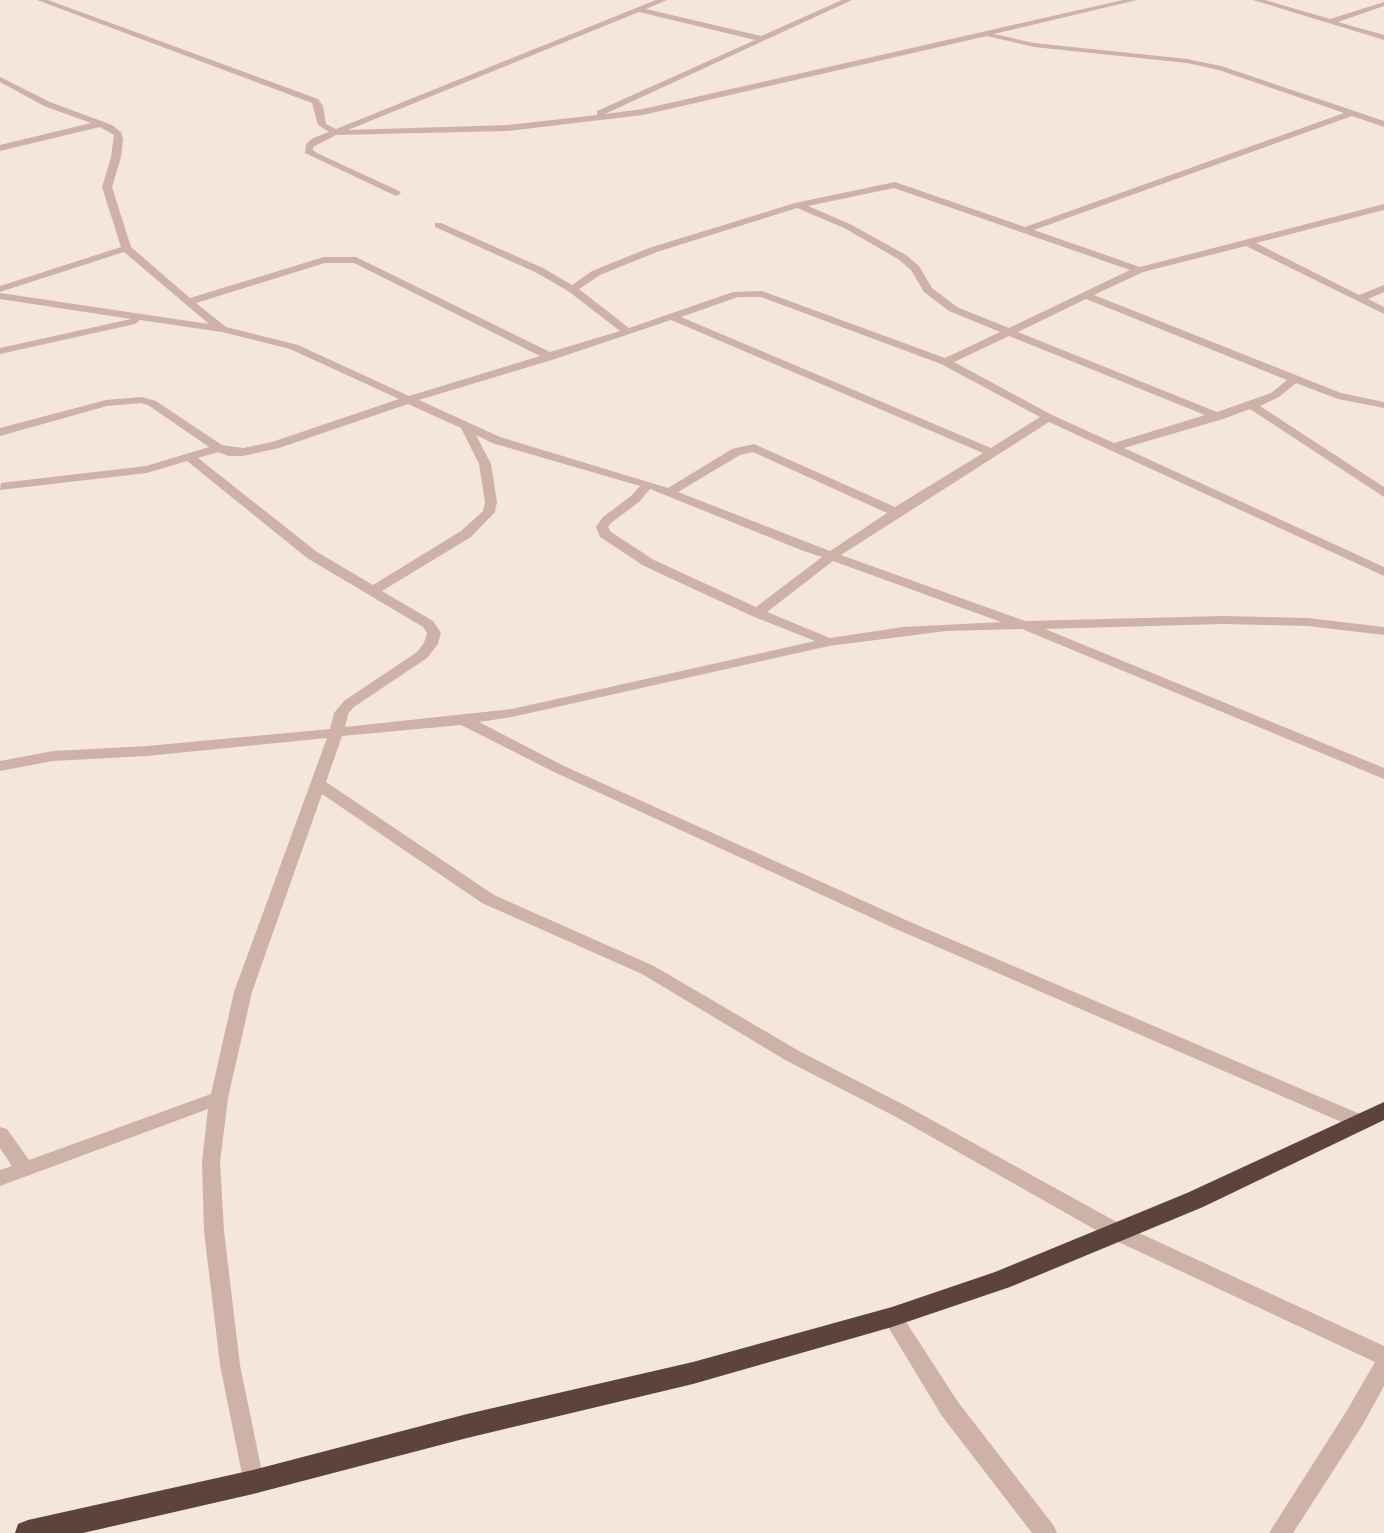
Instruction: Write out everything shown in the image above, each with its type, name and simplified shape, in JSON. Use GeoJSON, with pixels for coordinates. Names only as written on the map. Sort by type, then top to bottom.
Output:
{"type":"FeatureCollection","features":[{"type":"Feature","properties":{"kind":"highway"},"geometry":{"type":"LineString","coordinates":[[28,1533],[253,1482],[467,1426],[693,1373],[892,1317],[1002,1280],[1195,1200],[1384,1110]]}},
{"type":"Feature","properties":{"kind":"street"},"geometry":{"type":"LineString","coordinates":[[41,0],[315,101],[319,106],[322,124],[338,133],[456,131],[583,120],[644,112],[1132,0]]}},
{"type":"Feature","properties":{"kind":"street"},"geometry":{"type":"LineString","coordinates":[[396,193],[308,151],[309,146],[316,140],[663,0]]}},
{"type":"Feature","properties":{"kind":"street"},"geometry":{"type":"LineString","coordinates":[[583,120],[848,0]]}},
{"type":"Feature","properties":{"kind":"street"},"geometry":{"type":"LineString","coordinates":[[1257,0],[1384,38]]}},
{"type":"Feature","properties":{"kind":"street"},"geometry":{"type":"LineString","coordinates":[[1332,21],[1384,4]]}},
{"type":"Feature","properties":{"kind":"street"},"geometry":{"type":"LineString","coordinates":[[639,10],[762,39]]}},
{"type":"Feature","properties":{"kind":"street"},"geometry":{"type":"LineString","coordinates":[[986,35],[1034,45],[1187,60],[1221,68],[1384,124]]}},
{"type":"Feature","properties":{"kind":"street"},"geometry":{"type":"LineString","coordinates":[[0,79],[47,104],[113,129],[119,139],[107,187],[126,248],[222,329]]}},
{"type":"Feature","properties":{"kind":"street"},"geometry":{"type":"LineString","coordinates":[[1026,230],[1352,113]]}},
{"type":"Feature","properties":{"kind":"street"},"geometry":{"type":"LineString","coordinates":[[0,148],[100,124]]}},
{"type":"Feature","properties":{"kind":"street"},"geometry":{"type":"LineString","coordinates":[[572,290],[596,273],[622,261],[798,205],[880,187],[901,186],[1139,270]]}},
{"type":"Feature","properties":{"kind":"street"},"geometry":{"type":"LineString","coordinates":[[798,205],[847,226],[902,257],[915,267],[928,290],[953,309],[1010,330],[1219,417]]}},
{"type":"Feature","properties":{"kind":"street"},"geometry":{"type":"LineString","coordinates":[[945,362],[1139,270],[1384,207]]}},
{"type":"Feature","properties":{"kind":"street"},"geometry":{"type":"LineString","coordinates":[[438,225],[498,250],[572,290],[628,332]]}},
{"type":"Feature","properties":{"kind":"street"},"geometry":{"type":"LineString","coordinates":[[1246,242],[1384,311]]}},
{"type":"Feature","properties":{"kind":"street"},"geometry":{"type":"LineString","coordinates":[[0,288],[126,248]]}},
{"type":"Feature","properties":{"kind":"street"},"geometry":{"type":"LineString","coordinates":[[188,302],[324,260],[356,260],[551,357]]}},
{"type":"Feature","properties":{"kind":"street"},"geometry":{"type":"LineString","coordinates":[[1358,299],[1384,288]]}},
{"type":"Feature","properties":{"kind":"street"},"geometry":{"type":"LineString","coordinates":[[0,432],[106,403],[142,400],[152,403],[218,448],[229,452],[243,452],[274,445],[408,400],[551,357],[737,294],[762,294],[945,362],[1048,417],[1384,572]]}},
{"type":"Feature","properties":{"kind":"street"},"geometry":{"type":"LineString","coordinates":[[1085,295],[1338,396],[1384,405]]}},
{"type":"Feature","properties":{"kind":"street"},"geometry":{"type":"LineString","coordinates":[[0,296],[222,329],[294,347],[466,427],[528,450],[648,484],[831,556],[1024,625],[1384,774]]}},
{"type":"Feature","properties":{"kind":"street"},"geometry":{"type":"LineString","coordinates":[[0,306],[25,300]]}},
{"type":"Feature","properties":{"kind":"street"},"geometry":{"type":"LineString","coordinates":[[670,316],[991,452]]}},
{"type":"Feature","properties":{"kind":"street"},"geometry":{"type":"LineString","coordinates":[[0,351],[145,319]]}},
{"type":"Feature","properties":{"kind":"street"},"geometry":{"type":"LineString","coordinates":[[1113,447],[1219,417],[1252,405],[1275,395],[1295,379]]}},
{"type":"Feature","properties":{"kind":"street"},"geometry":{"type":"LineString","coordinates":[[1252,405],[1384,493]]}},
{"type":"Feature","properties":{"kind":"street"},"geometry":{"type":"LineString","coordinates":[[757,613],[831,556],[896,512],[1048,417]]}},
{"type":"Feature","properties":{"kind":"street"},"geometry":{"type":"LineString","coordinates":[[373,591],[466,534],[489,512],[491,502],[485,464],[466,427]]}},
{"type":"Feature","properties":{"kind":"street"},"geometry":{"type":"LineString","coordinates":[[1,487],[147,469],[218,448]]}},
{"type":"Feature","properties":{"kind":"street"},"geometry":{"type":"LineString","coordinates":[[669,492],[736,452],[754,448],[896,512]]}},
{"type":"Feature","properties":{"kind":"street"},"geometry":{"type":"LineString","coordinates":[[190,457],[312,555],[428,624],[434,633],[431,644],[422,655],[349,704],[340,713],[337,731],[243,992],[219,1098],[211,1162],[214,1231],[230,1365],[253,1482]]}},
{"type":"Feature","properties":{"kind":"street"},"geometry":{"type":"LineString","coordinates":[[648,484],[635,499],[607,520],[602,527],[605,534],[649,563],[757,613],[829,642]]}},
{"type":"Feature","properties":{"kind":"street"},"geometry":{"type":"LineString","coordinates":[[0,766],[53,756],[147,751],[463,720],[556,703],[829,642],[946,627],[1223,620],[1308,622],[1384,631]]}},
{"type":"Feature","properties":{"kind":"street"},"geometry":{"type":"LineString","coordinates":[[463,720],[559,769],[902,925],[1360,1122]]}},
{"type":"Feature","properties":{"kind":"street"},"geometry":{"type":"LineString","coordinates":[[318,783],[488,899],[648,970],[793,1056],[904,1113],[1117,1232],[1384,1356]]}},
{"type":"Feature","properties":{"kind":"street"},"geometry":{"type":"LineString","coordinates":[[0,1178],[219,1098]]}},
{"type":"Feature","properties":{"kind":"street"},"geometry":{"type":"LineString","coordinates":[[0,1134],[25,1169]]}},
{"type":"Feature","properties":{"kind":"street"},"geometry":{"type":"LineString","coordinates":[[892,1317],[950,1409],[1046,1533]]}},
{"type":"Feature","properties":{"kind":"street"},"geometry":{"type":"LineString","coordinates":[[1280,1533],[1354,1419],[1384,1366]]}}]}
